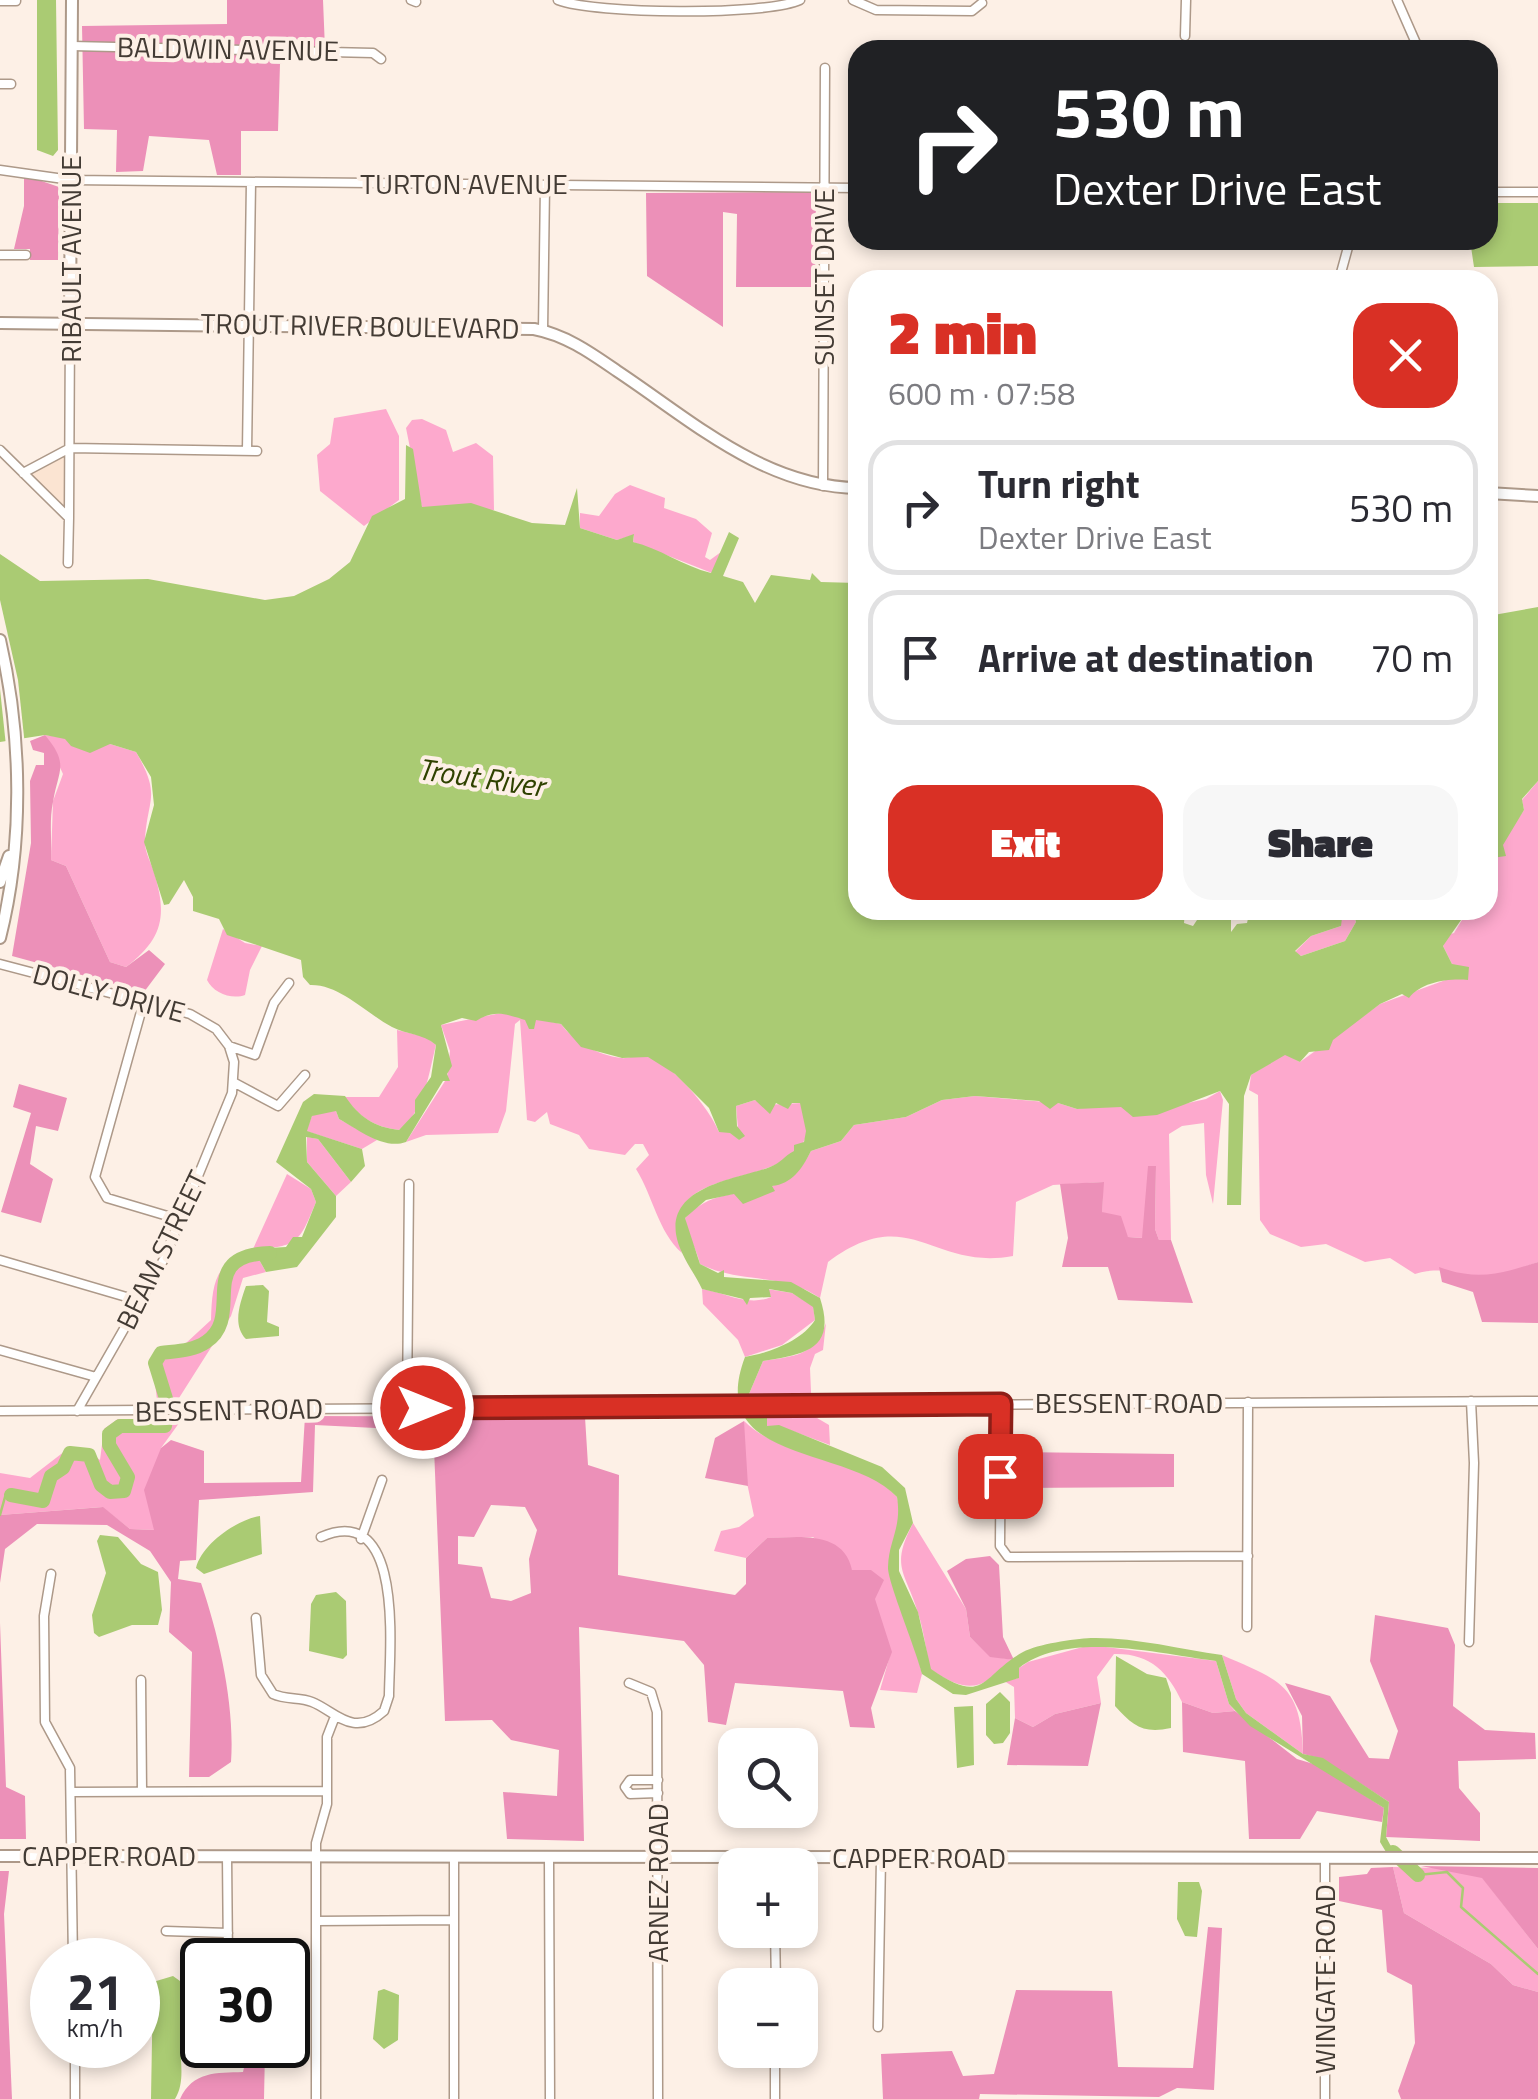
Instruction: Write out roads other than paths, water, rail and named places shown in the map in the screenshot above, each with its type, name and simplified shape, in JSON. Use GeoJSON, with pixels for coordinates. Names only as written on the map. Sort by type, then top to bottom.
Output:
{"type":"FeatureCollection","features":[{"type":"Feature","properties":{"kind":"street","name":"RIBAULT AVENUE"},"geometry":{"type":"LineString","coordinates":[[68,562],[72,0]]}},
{"type":"Feature","properties":{"kind":"street"},"geometry":{"type":"LineString","coordinates":[[558,0],[592,8],[763,9],[800,0]]}},
{"type":"Feature","properties":{"kind":"street"},"geometry":{"type":"LineString","coordinates":[[853,0],[876,10],[972,10],[982,4]]}},
{"type":"Feature","properties":{"kind":"street"},"geometry":{"type":"LineString","coordinates":[[1185,36],[1186,0]]}},
{"type":"Feature","properties":{"kind":"street"},"geometry":{"type":"LineString","coordinates":[[1397,0],[1415,40]]}},
{"type":"Feature","properties":{"kind":"street"},"geometry":{"type":"LineString","coordinates":[[0,1],[16,1]]}},
{"type":"Feature","properties":{"kind":"street","name":"BALDWIN AVENUE"},"geometry":{"type":"LineString","coordinates":[[72,46],[316,50],[373,53],[381,59]]}},
{"type":"Feature","properties":{"kind":"street","name":"SUNSET DRIVE"},"geometry":{"type":"LineString","coordinates":[[822,486],[825,68]]}},
{"type":"Feature","properties":{"kind":"street"},"geometry":{"type":"LineString","coordinates":[[0,84],[11,84]]}},
{"type":"Feature","properties":{"kind":"street","name":"TURTON AVENUE"},"geometry":{"type":"LineString","coordinates":[[0,170],[72,180],[848,188]]}},
{"type":"Feature","properties":{"kind":"street"},"geometry":{"type":"LineString","coordinates":[[247,451],[251,182]]}},
{"type":"Feature","properties":{"kind":"street"},"geometry":{"type":"LineString","coordinates":[[543,330],[544,185]]}},
{"type":"Feature","properties":{"kind":"street"},"geometry":{"type":"LineString","coordinates":[[1498,192],[1538,192]]}},
{"type":"Feature","properties":{"kind":"street"},"geometry":{"type":"LineString","coordinates":[[0,254],[26,254]]}},
{"type":"Feature","properties":{"kind":"street","name":"TROUT RIVER BOULEVARD"},"geometry":{"type":"LineString","coordinates":[[2,321],[543,330],[589,352],[753,462],[788,478],[848,487]]}},
{"type":"Feature","properties":{"kind":"street"},"geometry":{"type":"LineString","coordinates":[[23,473],[70,448],[258,451]]}},
{"type":"Feature","properties":{"kind":"street"},"geometry":{"type":"LineString","coordinates":[[0,450],[69,518]]}},
{"type":"Feature","properties":{"kind":"street"},"geometry":{"type":"LineString","coordinates":[[1498,494],[1538,496]]}},
{"type":"Feature","properties":{"kind":"street"},"geometry":{"type":"LineString","coordinates":[[0,640],[16,758],[12,880],[0,938]]}},
{"type":"Feature","properties":{"kind":"street"},"geometry":{"type":"LineString","coordinates":[[0,882],[12,846]]}},
{"type":"Feature","properties":{"kind":"street","name":"DOLLY DRIVE"},"geometry":{"type":"LineString","coordinates":[[0,964],[204,1020],[229,1046]]}},
{"type":"Feature","properties":{"kind":"street"},"geometry":{"type":"LineString","coordinates":[[229,1046],[255,1056],[274,1003],[289,983]]}},
{"type":"Feature","properties":{"kind":"street"},"geometry":{"type":"LineString","coordinates":[[144,1001],[95,1177],[107,1198],[180,1220]]}},
{"type":"Feature","properties":{"kind":"street"},"geometry":{"type":"LineString","coordinates":[[229,1046],[235,1083],[278,1106],[305,1075]]}},
{"type":"Feature","properties":{"kind":"street","name":"BEAM STREET"},"geometry":{"type":"LineString","coordinates":[[77,1411],[140,1301],[180,1220],[235,1083]]}},
{"type":"Feature","properties":{"kind":"street"},"geometry":{"type":"LineString","coordinates":[[407,1408],[409,1184]]}},
{"type":"Feature","properties":{"kind":"street"},"geometry":{"type":"LineString","coordinates":[[0,1260],[140,1301]]}},
{"type":"Feature","properties":{"kind":"street"},"geometry":{"type":"LineString","coordinates":[[0,1350],[96,1377]]}},
{"type":"Feature","properties":{"kind":"street"},"geometry":{"type":"LineString","coordinates":[[1469,1642],[1474,1463],[1470,1401]]}},
{"type":"Feature","properties":{"kind":"street","name":"BESSENT ROAD"},"geometry":{"type":"LineString","coordinates":[[0,1410],[182,1412],[1538,1401]]}},
{"type":"Feature","properties":{"kind":"street"},"geometry":{"type":"LineString","coordinates":[[1247,1627],[1248,1402]]}},
{"type":"Feature","properties":{"kind":"street"},"geometry":{"type":"LineString","coordinates":[[1001,1404],[1003,1554],[1248,1556]]}},
{"type":"Feature","properties":{"kind":"street"},"geometry":{"type":"LineString","coordinates":[[361,1538],[382,1480]]}},
{"type":"Feature","properties":{"kind":"street"},"geometry":{"type":"LineString","coordinates":[[256,1618],[261,1674],[266,1686],[282,1698],[313,1702],[334,1719],[367,1721],[378,1717],[389,1696],[388,1578],[378,1553],[361,1538],[343,1533],[321,1537]]}},
{"type":"Feature","properties":{"kind":"street"},"geometry":{"type":"LineString","coordinates":[[51,1574],[44,1616],[45,1722],[68,1759],[73,1938]]}},
{"type":"Feature","properties":{"kind":"street"},"geometry":{"type":"LineString","coordinates":[[141,1680],[142,1791]]}},
{"type":"Feature","properties":{"kind":"street","name":"ARNEZ ROAD"},"geometry":{"type":"LineString","coordinates":[[628,1683],[644,1687],[655,1701],[658,2099]]}},
{"type":"Feature","properties":{"kind":"street"},"geometry":{"type":"LineString","coordinates":[[316,2099],[317,1833],[326,1813],[327,1738],[334,1719]]}},
{"type":"Feature","properties":{"kind":"street"},"geometry":{"type":"LineString","coordinates":[[658,1780],[630,1780],[625,1787],[630,1794],[658,1793]]}},
{"type":"Feature","properties":{"kind":"street"},"geometry":{"type":"LineString","coordinates":[[71,1792],[328,1792]]}},
{"type":"Feature","properties":{"kind":"street","name":"CAPPER ROAD"},"geometry":{"type":"LineString","coordinates":[[0,1856],[718,1860]]}},
{"type":"Feature","properties":{"kind":"street"},"geometry":{"type":"LineString","coordinates":[[228,1856],[228,1938]]}},
{"type":"Feature","properties":{"kind":"street"},"geometry":{"type":"LineString","coordinates":[[454,1856],[454,2099]]}},
{"type":"Feature","properties":{"kind":"street"},"geometry":{"type":"LineString","coordinates":[[550,1858],[550,2099]]}},
{"type":"Feature","properties":{"kind":"street"},"geometry":{"type":"LineString","coordinates":[[878,2027],[881,1858]]}},
{"type":"Feature","properties":{"kind":"street","name":"WINGATE ROAD"},"geometry":{"type":"LineString","coordinates":[[1324,2099],[1325,1858]]}},
{"type":"Feature","properties":{"kind":"street","name":"CAPPER ROAD"},"geometry":{"type":"LineString","coordinates":[[818,1860],[1538,1858]]}},
{"type":"Feature","properties":{"kind":"street"},"geometry":{"type":"LineString","coordinates":[[316,1920],[454,1920]]}},
{"type":"Feature","properties":{"kind":"street"},"geometry":{"type":"LineString","coordinates":[[166,1930],[228,1933]]}},
{"type":"Feature","properties":{"kind":"street"},"geometry":{"type":"LineString","coordinates":[[75,2068],[76,2099]]}},
{"type":"Feature","properties":{"kind":"street"},"geometry":{"type":"LineString","coordinates":[[775,2068],[775,2099]]}},
{"type":"Feature","properties":{"kind":"water"},"geometry":{"type":"Polygon","coordinates":[[[37,0],[56,0],[58,150],[53,156],[37,150],[37,0]]]}},
{"type":"Feature","properties":{"kind":"water"},"geometry":{"type":"Polygon","coordinates":[[[1498,203],[1538,203],[1538,266],[1474,267],[1471,250],[1498,250],[1498,203]]]}},
{"type":"Feature","properties":{"kind":"water","name":"Trout River"},"geometry":{"type":"Polygon","coordinates":[[[406,445],[413,449],[422,507],[471,503],[532,523],[565,525],[577,488],[580,528],[617,540],[634,534],[633,542],[701,570],[711,573],[729,532],[739,538],[723,576],[743,582],[755,603],[771,575],[810,580],[812,573],[821,582],[848,583],[848,920],[1184,920],[1193,926],[1197,920],[1231,920],[1231,932],[1248,920],[1342,920],[1341,926],[1311,936],[1295,951],[1301,956],[1345,941],[1355,920],[1461,920],[1443,946],[1452,964],[1469,967],[1468,980],[1436,982],[1409,998],[1402,994],[1380,1004],[1333,1040],[1329,1050],[1309,1052],[1300,1062],[1285,1055],[1251,1075],[1244,1096],[1241,1205],[1227,1205],[1229,1104],[1220,1091],[1157,1115],[1133,1117],[1121,1107],[1077,1109],[1058,1103],[1050,1109],[1039,1101],[975,1096],[942,1100],[906,1117],[854,1125],[841,1141],[811,1151],[796,1175],[772,1186],[775,1191],[743,1204],[734,1194],[706,1200],[685,1218],[700,1264],[718,1273],[724,1270],[724,1277],[791,1282],[820,1298],[824,1329],[820,1339],[804,1352],[763,1361],[749,1394],[767,1416],[767,1426],[779,1425],[882,1467],[905,1488],[913,1523],[899,1550],[899,1571],[918,1612],[931,1669],[963,1686],[973,1687],[1029,1649],[1091,1638],[1140,1641],[1222,1655],[1236,1699],[1246,1713],[1303,1754],[1323,1758],[1389,1802],[1386,1837],[1394,1852],[1386,1852],[1380,1842],[1384,1808],[1250,1726],[1229,1704],[1216,1661],[1114,1648],[1062,1650],[1019,1668],[1019,1678],[966,1695],[953,1694],[922,1674],[888,1567],[898,1517],[897,1497],[875,1480],[762,1435],[745,1417],[738,1392],[745,1357],[774,1349],[802,1334],[815,1320],[813,1307],[792,1293],[769,1289],[771,1297],[750,1298],[747,1305],[743,1299],[702,1289],[683,1256],[676,1234],[677,1218],[694,1194],[774,1165],[794,1151],[794,1145],[804,1142],[806,1131],[800,1103],[792,1103],[788,1109],[776,1103],[770,1114],[755,1100],[736,1106],[737,1126],[745,1136],[739,1140],[730,1133],[719,1132],[709,1108],[675,1074],[648,1057],[622,1058],[581,1047],[561,1024],[536,1020],[534,1029],[529,1029],[525,1020],[506,1015],[489,1015],[476,1021],[462,1018],[441,1025],[452,1066],[447,1074],[450,1081],[443,1081],[406,1142],[372,1138],[339,1119],[336,1111],[312,1116],[307,1131],[362,1149],[365,1166],[351,1182],[318,1139],[306,1137],[307,1162],[336,1196],[336,1217],[297,1267],[266,1272],[253,1249],[286,1247],[293,1237],[302,1237],[316,1202],[311,1189],[276,1162],[303,1102],[314,1094],[345,1096],[368,1120],[399,1130],[415,1113],[415,1100],[431,1077],[436,1045],[392,1027],[332,989],[310,985],[303,977],[301,960],[227,935],[219,919],[193,911],[193,897],[184,880],[169,904],[164,905],[144,842],[154,805],[151,777],[136,752],[110,744],[90,753],[71,746],[65,739],[45,735],[0,742],[0,554],[40,581],[148,579],[265,600],[294,596],[329,579],[350,562],[372,516],[405,499],[406,445]]]}},
{"type":"Feature","properties":{"kind":"water"},"geometry":{"type":"Polygon","coordinates":[[[1538,607],[1538,781],[1522,799],[1524,810],[1503,845],[1506,856],[1498,857],[1498,614],[1538,607]]]}},
{"type":"Feature","properties":{"kind":"water"},"geometry":{"type":"Polygon","coordinates":[[[263,1285],[269,1291],[267,1322],[279,1327],[279,1336],[246,1339],[239,1327],[238,1314],[246,1286],[263,1285]]]}},
{"type":"Feature","properties":{"kind":"water"},"geometry":{"type":"Polygon","coordinates":[[[260,1516],[262,1554],[204,1574],[196,1568],[205,1550],[221,1534],[260,1516]]]}},
{"type":"Feature","properties":{"kind":"water"},"geometry":{"type":"Polygon","coordinates":[[[100,1535],[118,1537],[141,1564],[158,1572],[162,1610],[158,1625],[132,1625],[99,1637],[94,1633],[92,1615],[106,1573],[97,1541],[100,1535]]]}},
{"type":"Feature","properties":{"kind":"water"},"geometry":{"type":"Polygon","coordinates":[[[336,1592],[346,1601],[347,1655],[343,1659],[309,1651],[311,1604],[316,1595],[336,1592]]]}},
{"type":"Feature","properties":{"kind":"water"},"geometry":{"type":"Polygon","coordinates":[[[1116,1656],[1147,1674],[1166,1678],[1171,1693],[1171,1728],[1139,1727],[1115,1706],[1116,1656]]]}},
{"type":"Feature","properties":{"kind":"water"},"geometry":{"type":"Polygon","coordinates":[[[1000,1692],[1010,1702],[1010,1733],[1003,1743],[994,1744],[986,1735],[986,1704],[1000,1692]]]}},
{"type":"Feature","properties":{"kind":"water"},"geometry":{"type":"Polygon","coordinates":[[[973,1706],[974,1765],[957,1768],[954,1707],[973,1706]]]}},
{"type":"Feature","properties":{"kind":"water"},"geometry":{"type":"Polygon","coordinates":[[[1178,1882],[1199,1882],[1202,1891],[1197,1937],[1185,1936],[1177,1919],[1178,1882]]]}},
{"type":"Feature","properties":{"kind":"water"},"geometry":{"type":"Polygon","coordinates":[[[173,1976],[180,1981],[181,2084],[175,2099],[151,2099],[152,2068],[160,2068],[160,1980],[173,1976]]]}},
{"type":"Feature","properties":{"kind":"water"},"geometry":{"type":"Polygon","coordinates":[[[384,1989],[399,1995],[398,2040],[384,2049],[373,2039],[378,1991],[384,1989]]]}},
{"type":"Feature","properties":{"kind":"waterway"},"geometry":{"type":"LineString","coordinates":[[11,1495],[43,1501],[51,1476],[63,1468],[70,1453],[89,1455],[101,1485],[110,1492],[124,1491],[128,1477],[109,1445],[109,1434],[120,1426],[165,1426],[168,1405],[155,1363],[161,1353],[190,1349],[206,1342],[217,1331],[222,1317],[226,1275],[233,1264],[247,1256],[270,1253]]}},
{"type":"Feature","properties":{"kind":"waterway"},"geometry":{"type":"LineString","coordinates":[[0,1515],[5,1497],[11,1495]]}},
{"type":"Feature","properties":{"kind":"waterway"},"geometry":{"type":"LineString","coordinates":[[1393,1852],[1418,1875]]}},
{"type":"Feature","properties":{"kind":"waterway"},"geometry":{"type":"LineString","coordinates":[[1418,1875],[1447,1872],[1463,1888],[1461,1907],[1538,1974]]}}]}
